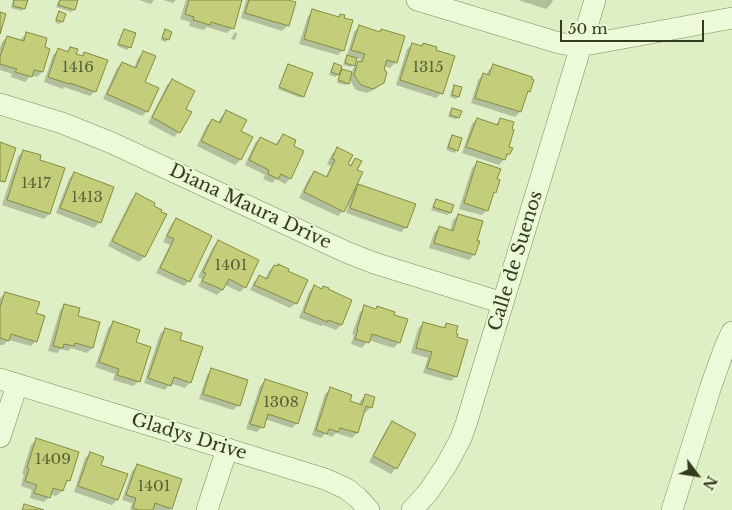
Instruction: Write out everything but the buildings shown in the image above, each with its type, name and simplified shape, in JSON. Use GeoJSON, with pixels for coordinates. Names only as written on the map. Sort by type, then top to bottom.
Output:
{"type":"FeatureCollection","features":[{"type":"Feature","properties":{"kind":"street"},"geometry":{"type":"LineString","coordinates":[[417,0],[559,44],[581,45],[732,18]]}},
{"type":"Feature","properties":{"kind":"street","name":"Calle de Suenos"},"geometry":{"type":"LineString","coordinates":[[412,510],[438,478],[461,438],[595,0]]}},
{"type":"Feature","properties":{"kind":"street","name":"Diana Maura Drive"},"geometry":{"type":"LineString","coordinates":[[0,104],[62,123],[105,140],[346,252],[374,263],[503,303]]}},
{"type":"Feature","properties":{"kind":"street"},"geometry":{"type":"LineString","coordinates":[[672,510],[711,386],[732,332]]}},
{"type":"Feature","properties":{"kind":"street"},"geometry":{"type":"LineString","coordinates":[[0,436],[8,382]]}},
{"type":"Feature","properties":{"kind":"street","name":"Gladys Drive"},"geometry":{"type":"LineString","coordinates":[[8,382],[335,483],[347,489],[369,510]]}},
{"type":"Feature","properties":{"kind":"street"},"geometry":{"type":"LineString","coordinates":[[207,510],[227,449]]}}]}
